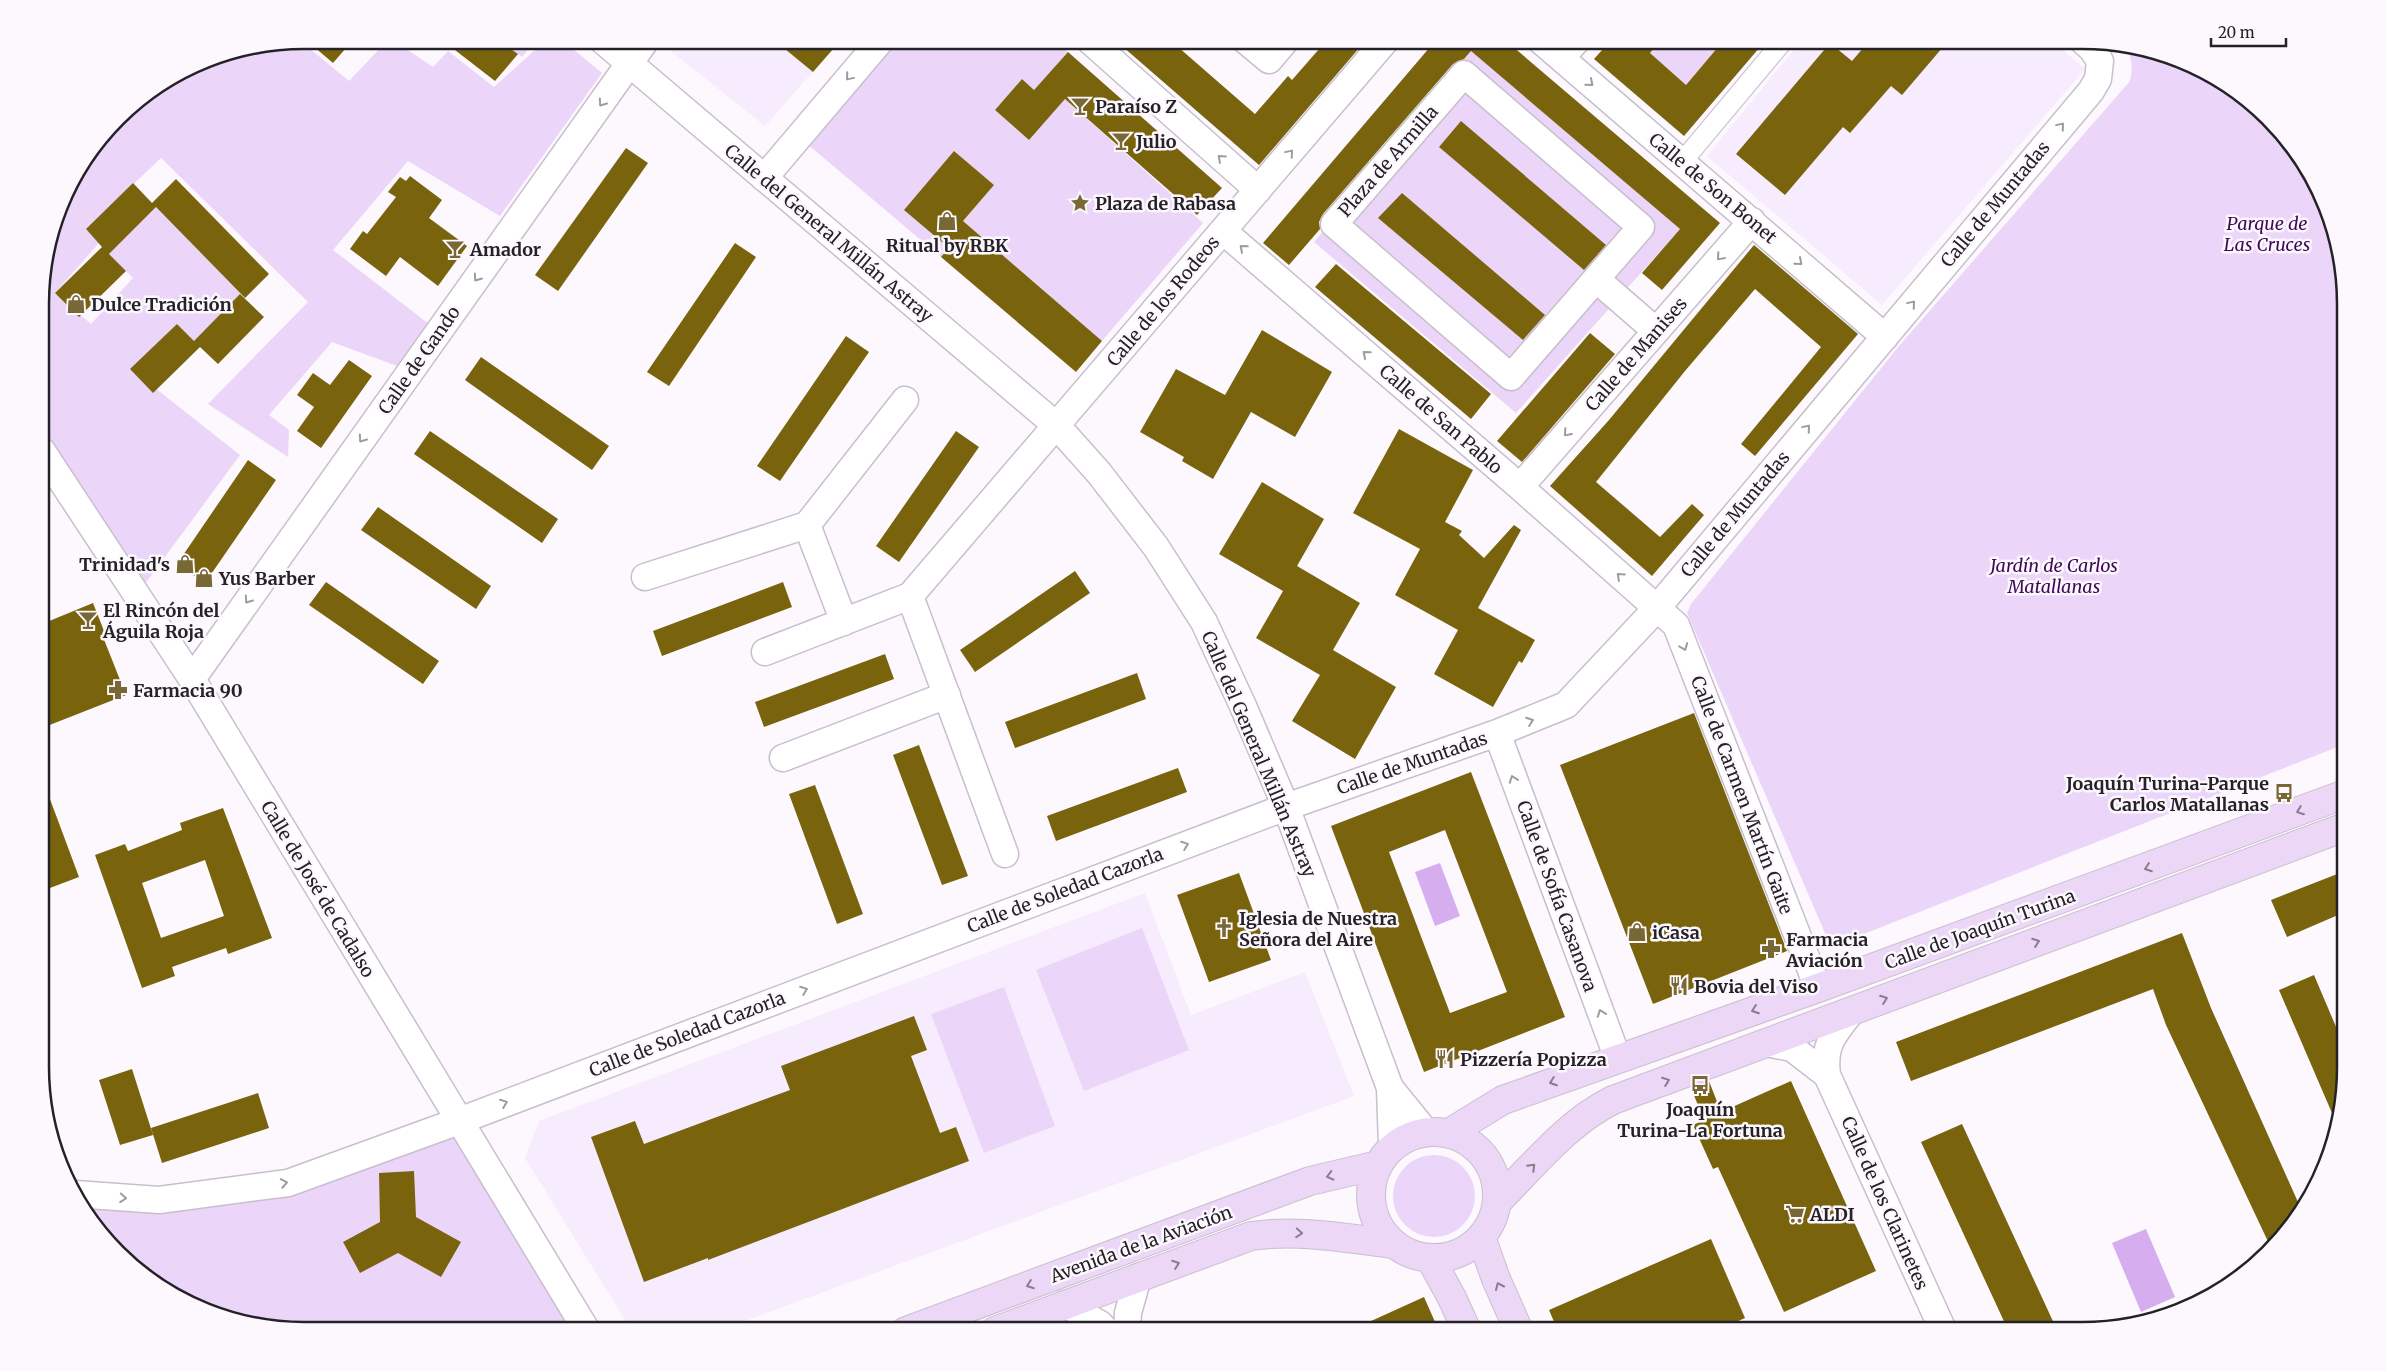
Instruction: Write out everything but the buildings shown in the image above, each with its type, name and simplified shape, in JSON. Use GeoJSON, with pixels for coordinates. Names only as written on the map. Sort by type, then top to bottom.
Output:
{"type":"FeatureCollection","features":[{"type":"Feature","properties":{"kind":"main road","name":"Calle de Joaquín Turina"},"geometry":{"type":"LineString","coordinates":[[1437,1132],[1503,1100],[1818,988],[2337,797]]}},
{"type":"Feature","properties":{"kind":"main road","name":"Calle de Joaquín Turina"},"geometry":{"type":"LineString","coordinates":[[1497,1202],[1558,1142],[1598,1108],[1766,1042],[2337,830]]}},
{"type":"Feature","properties":{"kind":"main road"},"geometry":{"type":"LineString","coordinates":[[1437,1132],[1466,1140],[1481,1151],[1491,1166],[1496,1183],[1497,1202],[1489,1226],[1481,1237],[1458,1253],[1430,1258],[1416,1256],[1393,1244],[1381,1231],[1372,1207],[1371,1181],[1385,1155],[1408,1136],[1437,1132]]}},
{"type":"Feature","properties":{"kind":"main road","name":"Avenida de la Aviación"},"geometry":{"type":"LineString","coordinates":[[930,1322],[1385,1155]]}},
{"type":"Feature","properties":{"kind":"main road","name":"Avenida de la Aviación"},"geometry":{"type":"LineString","coordinates":[[1018,1322],[1251,1236],[1278,1232],[1300,1233],[1393,1244]]}},
{"type":"Feature","properties":{"kind":"main road"},"geometry":{"type":"LineString","coordinates":[[1481,1237],[1514,1322]]}},
{"type":"Feature","properties":{"kind":"main road"},"geometry":{"type":"LineString","coordinates":[[1430,1258],[1463,1322]]}},
{"type":"Feature","properties":{"kind":"street","name":"Calle del General Millán Astray"},"geometry":{"type":"LineString","coordinates":[[613,49],[1057,426],[1099,473],[1156,547],[1195,608],[1243,706],[1286,807],[1390,1088],[1385,1155]]}},
{"type":"Feature","properties":{"kind":"street","name":"Calle de Gando"},"geometry":{"type":"LineString","coordinates":[[192,680],[640,49]]}},
{"type":"Feature","properties":{"kind":"street"},"geometry":{"type":"LineString","coordinates":[[764,178],[873,49]]}},
{"type":"Feature","properties":{"kind":"street"},"geometry":{"type":"LineString","coordinates":[[1099,49],[1258,190]]}},
{"type":"Feature","properties":{"kind":"street"},"geometry":{"type":"LineString","coordinates":[[1256,49],[1269,60],[1278,49]]}},
{"type":"Feature","properties":{"kind":"street","name":"Calle de los Rodeos"},"geometry":{"type":"LineString","coordinates":[[1057,426],[1378,49]]}},
{"type":"Feature","properties":{"kind":"street","name":"Calle de Son Bonet"},"geometry":{"type":"LineString","coordinates":[[1569,49],[1682,162],[1752,220],[1885,337]]}},
{"type":"Feature","properties":{"kind":"street"},"geometry":{"type":"LineString","coordinates":[[1682,162],[1776,49]]}},
{"type":"Feature","properties":{"kind":"street","name":"Calle de Muntadas"},"geometry":{"type":"LineString","coordinates":[[1286,807],[1497,733],[1566,705],[1657,608],[2091,91],[2098,80],[2100,61],[2092,49]]}},
{"type":"Feature","properties":{"kind":"street","name":"Plaza de Armilla"},"geometry":{"type":"LineString","coordinates":[[1464,74],[1641,228],[1596,279],[1511,377],[1334,224],[1464,74]]}},
{"type":"Feature","properties":{"kind":"street","name":"Calle de Manises"},"geometry":{"type":"LineString","coordinates":[[1520,487],[1752,220]]}},
{"type":"Feature","properties":{"kind":"street","name":"Calle de San Pablo"},"geometry":{"type":"LineString","coordinates":[[1223,232],[1520,487],[1657,608]]}},
{"type":"Feature","properties":{"kind":"street"},"geometry":{"type":"LineString","coordinates":[[1596,279],[1656,331]]}},
{"type":"Feature","properties":{"kind":"street"},"geometry":{"type":"LineString","coordinates":[[645,577],[807,525],[905,400]]}},
{"type":"Feature","properties":{"kind":"street"},"geometry":{"type":"LineString","coordinates":[[765,652],[910,596],[1057,426]]}},
{"type":"Feature","properties":{"kind":"street","name":"Calle de José de Cadalso"},"geometry":{"type":"LineString","coordinates":[[49,462],[192,680],[582,1322]]}},
{"type":"Feature","properties":{"kind":"street"},"geometry":{"type":"LineString","coordinates":[[807,525],[844,622]]}},
{"type":"Feature","properties":{"kind":"street"},"geometry":{"type":"LineString","coordinates":[[910,596],[1005,854]]}},
{"type":"Feature","properties":{"kind":"street","name":"Calle de Carmen Martín Gaite"},"geometry":{"type":"LineString","coordinates":[[1657,608],[1676,625],[1818,988]]}},
{"type":"Feature","properties":{"kind":"street"},"geometry":{"type":"LineString","coordinates":[[782,758],[946,696]]}},
{"type":"Feature","properties":{"kind":"street","name":"Calle de Sofía Casanova"},"geometry":{"type":"LineString","coordinates":[[1497,733],[1618,1059]]}},
{"type":"Feature","properties":{"kind":"street","name":"Calle de Soledad Cazorla"},"geometry":{"type":"LineString","coordinates":[[83,1195],[159,1200],[288,1183],[459,1121],[1286,807]]}},
{"type":"Feature","properties":{"kind":"street","name":"Calle de los Clarinetes"},"geometry":{"type":"LineString","coordinates":[[1852,1011],[1831,1038],[1827,1048],[1825,1058],[1827,1075],[1939,1322]]}},
{"type":"Feature","properties":{"kind":"street","name":"Calle de los Clarinetes"},"geometry":{"type":"LineString","coordinates":[[1766,1042],[1792,1048],[1827,1075]]}},
{"type":"Feature","properties":{"kind":"street","name":"Calle del General Millán Astray"},"geometry":{"type":"LineString","coordinates":[[1390,1088],[1437,1132]]}},
{"type":"Feature","properties":{"kind":"street"},"geometry":{"type":"LineString","coordinates":[[1128,1322],[1138,1277]]}},
{"type":"Feature","properties":{"kind":"street"},"geometry":{"type":"LineString","coordinates":[[1065,1304],[1096,1322]]}},
{"type":"Feature","properties":{"kind":"shaded area"},"geometry":{"type":"Polygon","coordinates":[[[668,49],[833,49],[765,126],[668,49]]]}},
{"type":"Feature","properties":{"kind":"shaded area"},"geometry":{"type":"Polygon","coordinates":[[[1795,49],[2062,49],[2085,69],[1882,305],[1707,156],[1795,49]]]}},
{"type":"Feature","properties":{"kind":"shaded area"},"geometry":{"type":"Polygon","coordinates":[[[1440,863],[1460,916],[1435,926],[1415,872],[1440,863]]]}},
{"type":"Feature","properties":{"kind":"shaded area"},"geometry":{"type":"Polygon","coordinates":[[[1145,893],[1191,1015],[1305,972],[1354,1096],[742,1322],[626,1322],[525,1158],[539,1121],[1145,893]]]}},
{"type":"Feature","properties":{"kind":"shaded area"},"geometry":{"type":"Polygon","coordinates":[[[2146,1229],[2175,1297],[2141,1312],[2112,1243],[2146,1229]]]}},
{"type":"Feature","properties":{"kind":"green space"},"geometry":{"type":"Polygon","coordinates":[[[287,49],[310,49],[349,81],[379,49],[406,49],[433,67],[448,51],[494,87],[536,49],[573,49],[602,73],[500,216],[408,161],[333,250],[429,324],[397,366],[332,342],[269,415],[289,430],[288,457],[208,404],[308,302],[161,158],[86,229],[99,243],[55,293],[91,324],[133,278],[109,254],[156,207],[241,294],[194,341],[177,324],[131,369],[240,455],[142,588],[49,464],[49,287],[57,238],[68,206],[83,176],[101,148],[123,123],[148,101],[176,83],[206,68],[238,57],[287,49]]]}},
{"type":"Feature","properties":{"kind":"green space"},"geometry":{"type":"Polygon","coordinates":[[[511,49],[529,49],[522,57],[511,49]]]}},
{"type":"Feature","properties":{"kind":"green space"},"geometry":{"type":"Polygon","coordinates":[[[873,49],[1064,49],[1068,52],[1034,90],[1022,79],[995,110],[1029,140],[1065,99],[1203,223],[1102,341],[963,221],[994,185],[955,152],[949,248],[941,257],[799,137],[873,49]]]}},
{"type":"Feature","properties":{"kind":"green space"},"geometry":{"type":"Polygon","coordinates":[[[1653,49],[1716,49],[1686,85],[1650,53],[1653,49]]]}},
{"type":"Feature","properties":{"kind":"green space"},"geometry":{"type":"Polygon","coordinates":[[[1471,51],[1680,229],[1516,413],[1314,242],[1471,51]]]}},
{"type":"Feature","properties":{"kind":"green space","name":"Jardín de Carlos Matallanas"},"geometry":{"type":"Polygon","coordinates":[[[2129,53],[2148,57],[2180,68],[2210,83],[2238,101],[2263,123],[2285,148],[2303,176],[2318,206],[2329,238],[2337,287],[2337,747],[1831,947],[1687,613],[1691,604],[1899,346],[2130,81],[2131,62],[2129,53]]]}},
{"type":"Feature","properties":{"kind":"green space"},"geometry":{"type":"Polygon","coordinates":[[[1142,928],[1189,1050],[1084,1091],[1036,970],[1142,928]]]}},
{"type":"Feature","properties":{"kind":"green space"},"geometry":{"type":"Polygon","coordinates":[[[1004,987],[1055,1126],[984,1153],[931,1014],[1004,987]]]}},
{"type":"Feature","properties":{"kind":"green space"},"geometry":{"type":"Polygon","coordinates":[[[459,1121],[573,1322],[287,1322],[238,1314],[191,1296],[148,1270],[123,1248],[101,1223],[89,1204],[160,1209],[459,1121]]]}},
{"type":"Feature","properties":{"kind":"green space"},"geometry":{"type":"Polygon","coordinates":[[[1434,1155],[1450,1158],[1463,1167],[1472,1180],[1475,1196],[1472,1212],[1463,1225],[1450,1234],[1434,1237],[1418,1234],[1405,1225],[1396,1212],[1393,1196],[1396,1180],[1405,1167],[1418,1158],[1434,1155]]]}},
{"type":"Feature","properties":{"kind":"place","name":"Paraíso Z"},"geometry":{"type":"Point","coordinates":[1080,106]}},
{"type":"Feature","properties":{"kind":"place","name":"Julio"},"geometry":{"type":"Point","coordinates":[1121,141]}},
{"type":"Feature","properties":{"kind":"place","name":"Plaza de Rabasa"},"geometry":{"type":"Point","coordinates":[1080,203]}},
{"type":"Feature","properties":{"kind":"place","name":"Ritual by RBK"},"geometry":{"type":"Point","coordinates":[947,221]}},
{"type":"Feature","properties":{"kind":"place","name":"Amador"},"geometry":{"type":"Point","coordinates":[455,249]}},
{"type":"Feature","properties":{"kind":"place","name":"Dulce Tradición"},"geometry":{"type":"Point","coordinates":[76,304]}},
{"type":"Feature","properties":{"kind":"place","name":"Trinidad's"},"geometry":{"type":"Point","coordinates":[185,564]}},
{"type":"Feature","properties":{"kind":"place","name":"Yus Barber"},"geometry":{"type":"Point","coordinates":[204,578]}},
{"type":"Feature","properties":{"kind":"place","name":"El Rincón del Águila Roja"},"geometry":{"type":"Point","coordinates":[88,620]}},
{"type":"Feature","properties":{"kind":"place","name":"Farmacia 90"},"geometry":{"type":"Point","coordinates":[118,690]}},
{"type":"Feature","properties":{"kind":"place","name":"Joaquín Turina-Parque Carlos Matallanas"},"geometry":{"type":"Point","coordinates":[2284,793]}},
{"type":"Feature","properties":{"kind":"place","name":"Iglesia de Nuestra Señora del Aire"},"geometry":{"type":"Point","coordinates":[1224,928]}},
{"type":"Feature","properties":{"kind":"place","name":"iCasa"},"geometry":{"type":"Point","coordinates":[1637,932]}},
{"type":"Feature","properties":{"kind":"place","name":"Farmacia Aviación"},"geometry":{"type":"Point","coordinates":[1771,949]}},
{"type":"Feature","properties":{"kind":"place","name":"Bovia del Viso"},"geometry":{"type":"Point","coordinates":[1679,986]}},
{"type":"Feature","properties":{"kind":"place","name":"Pizzería Popizza"},"geometry":{"type":"Point","coordinates":[1445,1059]}},
{"type":"Feature","properties":{"kind":"place","name":"Joaquín Turina-La Fortuna"},"geometry":{"type":"Point","coordinates":[1700,1085]}},
{"type":"Feature","properties":{"kind":"place","name":"ALDI"},"geometry":{"type":"Point","coordinates":[1795,1214]}},
{"type":"Feature","properties":{"kind":"park label","name":"Parque de Las Cruces"},"geometry":{"type":"Point","coordinates":[2267,233]}}]}
